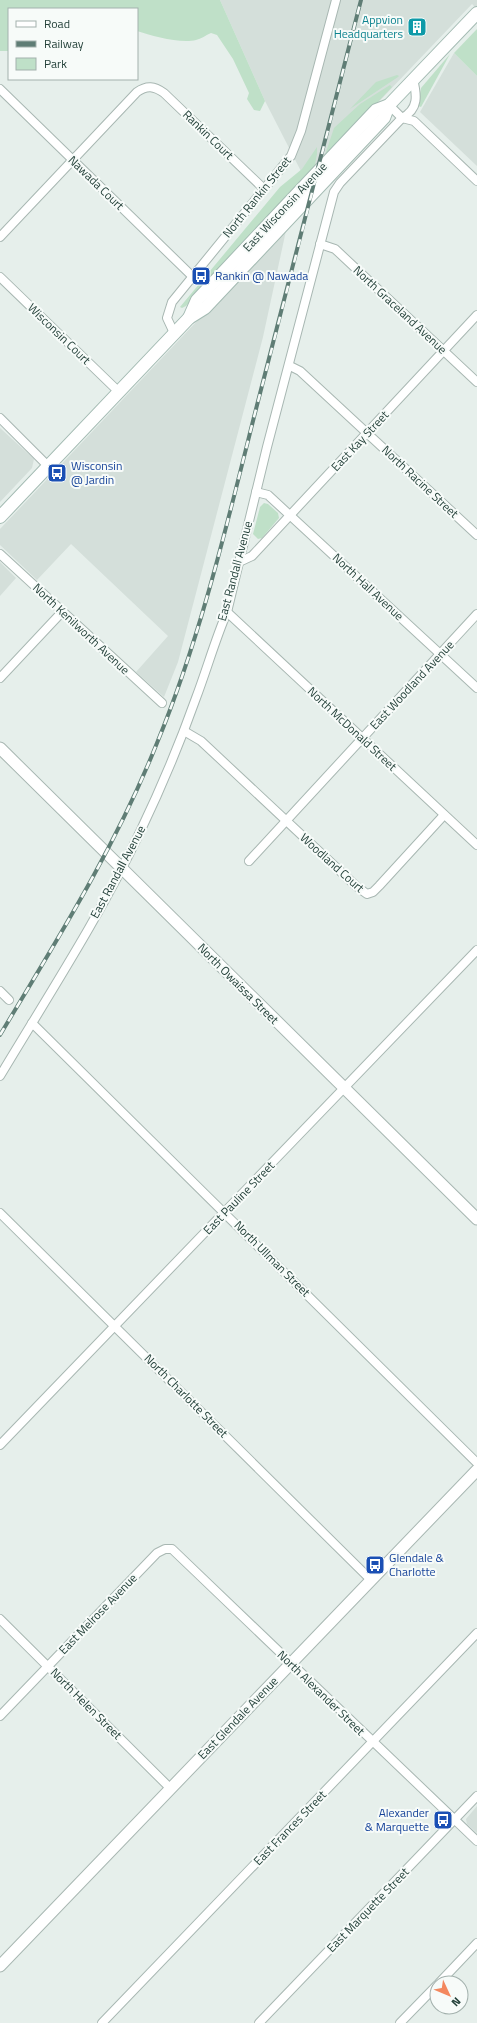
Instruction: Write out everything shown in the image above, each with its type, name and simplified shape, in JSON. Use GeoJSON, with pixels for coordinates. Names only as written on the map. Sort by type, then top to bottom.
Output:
{"type":"FeatureCollection","features":[{"type":"Feature","properties":{"kind":"main road","name":"East Wisconsin Avenue"},"geometry":{"type":"LineString","coordinates":[[0,518],[189,318],[198,300],[376,110],[389,105],[477,13]]}},
{"type":"Feature","properties":{"kind":"street","name":"North Rankin Street"},"geometry":{"type":"LineString","coordinates":[[174,333],[167,318],[169,309],[176,296],[286,162],[297,144],[336,0]]}},
{"type":"Feature","properties":{"kind":"street"},"geometry":{"type":"LineString","coordinates":[[413,79],[417,97],[414,121]]}},
{"type":"Feature","properties":{"kind":"street","name":"Rankin Court"},"geometry":{"type":"LineString","coordinates":[[73,160],[137,92],[149,87],[158,88],[264,189]]}},
{"type":"Feature","properties":{"kind":"street","name":"Nawada Court"},"geometry":{"type":"LineString","coordinates":[[0,89],[192,276]]}},
{"type":"Feature","properties":{"kind":"street"},"geometry":{"type":"LineString","coordinates":[[389,105],[402,118],[414,121],[477,181]]}},
{"type":"Feature","properties":{"kind":"street","name":"East Randall Avenue"},"geometry":{"type":"LineString","coordinates":[[0,1076],[78,946],[122,868],[156,796],[184,731],[217,636],[227,612],[256,492],[290,366],[334,192],[340,183],[402,118],[409,114],[415,106]]}},
{"type":"Feature","properties":{"kind":"street"},"geometry":{"type":"LineString","coordinates":[[0,237],[73,160]]}},
{"type":"Feature","properties":{"kind":"street","name":"North Graceland Avenue"},"geometry":{"type":"LineString","coordinates":[[320,244],[335,249],[477,382]]}},
{"type":"Feature","properties":{"kind":"street","name":"Wisconsin Court"},"geometry":{"type":"LineString","coordinates":[[0,276],[119,392]]}},
{"type":"Feature","properties":{"kind":"street","name":"East Kay Street"},"geometry":{"type":"LineString","coordinates":[[239,562],[252,556],[477,315]]}},
{"type":"Feature","properties":{"kind":"street","name":"North Racine Street"},"geometry":{"type":"LineString","coordinates":[[290,366],[300,371],[477,535]]}},
{"type":"Feature","properties":{"kind":"street"},"geometry":{"type":"LineString","coordinates":[[0,418],[48,466]]}},
{"type":"Feature","properties":{"kind":"street","name":"North Hall Avenue"},"geometry":{"type":"LineString","coordinates":[[256,492],[268,495],[477,688]]}},
{"type":"Feature","properties":{"kind":"street","name":"North Kenilworth Avenue"},"geometry":{"type":"LineString","coordinates":[[0,554],[162,703]]}},
{"type":"Feature","properties":{"kind":"street"},"geometry":{"type":"LineString","coordinates":[[0,678],[62,612]]}},
{"type":"Feature","properties":{"kind":"street","name":"North McDonald Street"},"geometry":{"type":"LineString","coordinates":[[227,612],[477,846]]}},
{"type":"Feature","properties":{"kind":"street","name":"East Woodland Avenue"},"geometry":{"type":"LineString","coordinates":[[249,861],[477,614]]}},
{"type":"Feature","properties":{"kind":"street"},"geometry":{"type":"LineString","coordinates":[[184,731],[202,741],[286,821]]}},
{"type":"Feature","properties":{"kind":"street","name":"North Owaissa Street"},"geometry":{"type":"LineString","coordinates":[[0,748],[477,1219]]}},
{"type":"Feature","properties":{"kind":"street","name":"Woodland Court"},"geometry":{"type":"LineString","coordinates":[[286,821],[364,893],[370,894],[444,815]]}},
{"type":"Feature","properties":{"kind":"street","name":"East Pauline Street"},"geometry":{"type":"LineString","coordinates":[[0,1445],[477,950]]}},
{"type":"Feature","properties":{"kind":"street"},"geometry":{"type":"LineString","coordinates":[[0,991],[9,1000]]}},
{"type":"Feature","properties":{"kind":"street","name":"North Ullman Street"},"geometry":{"type":"LineString","coordinates":[[32,1023],[225,1212],[477,1463]]}},
{"type":"Feature","properties":{"kind":"street","name":"North Charlotte Street"},"geometry":{"type":"LineString","coordinates":[[0,1214],[371,1580]]}},
{"type":"Feature","properties":{"kind":"street","name":"East Glendale Avenue"},"geometry":{"type":"LineString","coordinates":[[0,1966],[477,1470]]}},
{"type":"Feature","properties":{"kind":"street","name":"North Alexander Street"},"geometry":{"type":"LineString","coordinates":[[165,1549],[172,1549],[177,1553],[477,1841]]}},
{"type":"Feature","properties":{"kind":"street","name":"East Melrose Avenue"},"geometry":{"type":"LineString","coordinates":[[0,1716],[157,1553],[165,1549]]}},
{"type":"Feature","properties":{"kind":"street","name":"North Helen Street"},"geometry":{"type":"LineString","coordinates":[[0,1619],[171,1789]]}},
{"type":"Feature","properties":{"kind":"street","name":"East Frances Street"},"geometry":{"type":"LineString","coordinates":[[102,2023],[477,1633]]}},
{"type":"Feature","properties":{"kind":"street","name":"East Marquette Street"},"geometry":{"type":"LineString","coordinates":[[259,2023],[477,1796]]}},
{"type":"Feature","properties":{"kind":"street"},"geometry":{"type":"LineString","coordinates":[[447,1975],[477,1943]]}},
{"type":"Feature","properties":{"kind":"street"},"geometry":{"type":"LineString","coordinates":[[400,2023],[429,1993]]}},
{"type":"Feature","properties":{"kind":"shaded area"},"geometry":{"type":"Polygon","coordinates":[[[220,0],[477,0],[477,9],[472,4],[305,179],[265,101],[220,0]]]}},
{"type":"Feature","properties":{"kind":"shaded area"},"geometry":{"type":"Polygon","coordinates":[[[454,53],[477,76],[477,166],[420,112],[454,53]]]}},
{"type":"Feature","properties":{"kind":"shaded area"},"geometry":{"type":"Polygon","coordinates":[[[287,226],[263,337],[178,662],[164,697],[136,672],[168,636],[71,544],[37,580],[0,545],[0,529],[287,226]]]}},
{"type":"Feature","properties":{"kind":"shaded area"},"geometry":{"type":"Polygon","coordinates":[[[0,428],[34,459],[32,468],[0,502],[0,428]]]}},
{"type":"Feature","properties":{"kind":"shaded area"},"geometry":{"type":"Polygon","coordinates":[[[0,562],[16,578],[0,596],[0,562]]]}},
{"type":"Feature","properties":{"kind":"shaded area"},"geometry":{"type":"Polygon","coordinates":[[[477,1806],[477,1833],[467,1824],[466,1819],[477,1806]]]}},
{"type":"Feature","properties":{"kind":"green space"},"geometry":{"type":"Polygon","coordinates":[[[0,0],[220,0],[265,101],[260,111],[254,110],[247,99],[249,93],[233,59],[217,35],[211,33],[198,39],[183,41],[158,37],[138,31],[138,8],[8,8],[8,51],[0,51],[0,0]]]}},
{"type":"Feature","properties":{"kind":"green space"},"geometry":{"type":"Polygon","coordinates":[[[477,29],[477,76],[454,53],[477,29]]]}},
{"type":"Feature","properties":{"kind":"green space"},"geometry":{"type":"Polygon","coordinates":[[[450,54],[421,107],[418,106],[421,88],[450,54]]]}},
{"type":"Feature","properties":{"kind":"green space"},"geometry":{"type":"Polygon","coordinates":[[[397,75],[399,76],[350,109],[376,82],[397,75]]]}},
{"type":"Feature","properties":{"kind":"green space"},"geometry":{"type":"Polygon","coordinates":[[[390,85],[392,87],[327,156],[325,155],[334,128],[360,104],[390,85]]]}},
{"type":"Feature","properties":{"kind":"green space"},"geometry":{"type":"Polygon","coordinates":[[[317,147],[314,170],[186,306],[182,308],[180,307],[280,187],[302,169],[317,147]]]}},
{"type":"Feature","properties":{"kind":"green space"},"geometry":{"type":"Polygon","coordinates":[[[264,503],[268,504],[278,513],[279,518],[262,538],[258,539],[253,534],[260,507],[264,503]]]}},
{"type":"Feature","properties":{"kind":"railway"},"geometry":{"type":"LineString","coordinates":[[0,1035],[43,964],[104,856],[141,781],[173,703],[212,580],[361,0]]}},
{"type":"Feature","properties":{"kind":"place","name":"Appvion Headquarters"},"geometry":{"type":"Point","coordinates":[417,27]}},
{"type":"Feature","properties":{"kind":"place","name":"Rankin @ Nawada"},"geometry":{"type":"Point","coordinates":[201,276]}},
{"type":"Feature","properties":{"kind":"place","name":"Wisconsin @ Jardin"},"geometry":{"type":"Point","coordinates":[57,473]}},
{"type":"Feature","properties":{"kind":"place","name":"Glendale & Charlotte"},"geometry":{"type":"Point","coordinates":[375,1565]}},
{"type":"Feature","properties":{"kind":"place","name":"Alexander & Marquette"},"geometry":{"type":"Point","coordinates":[443,1820]}}]}
